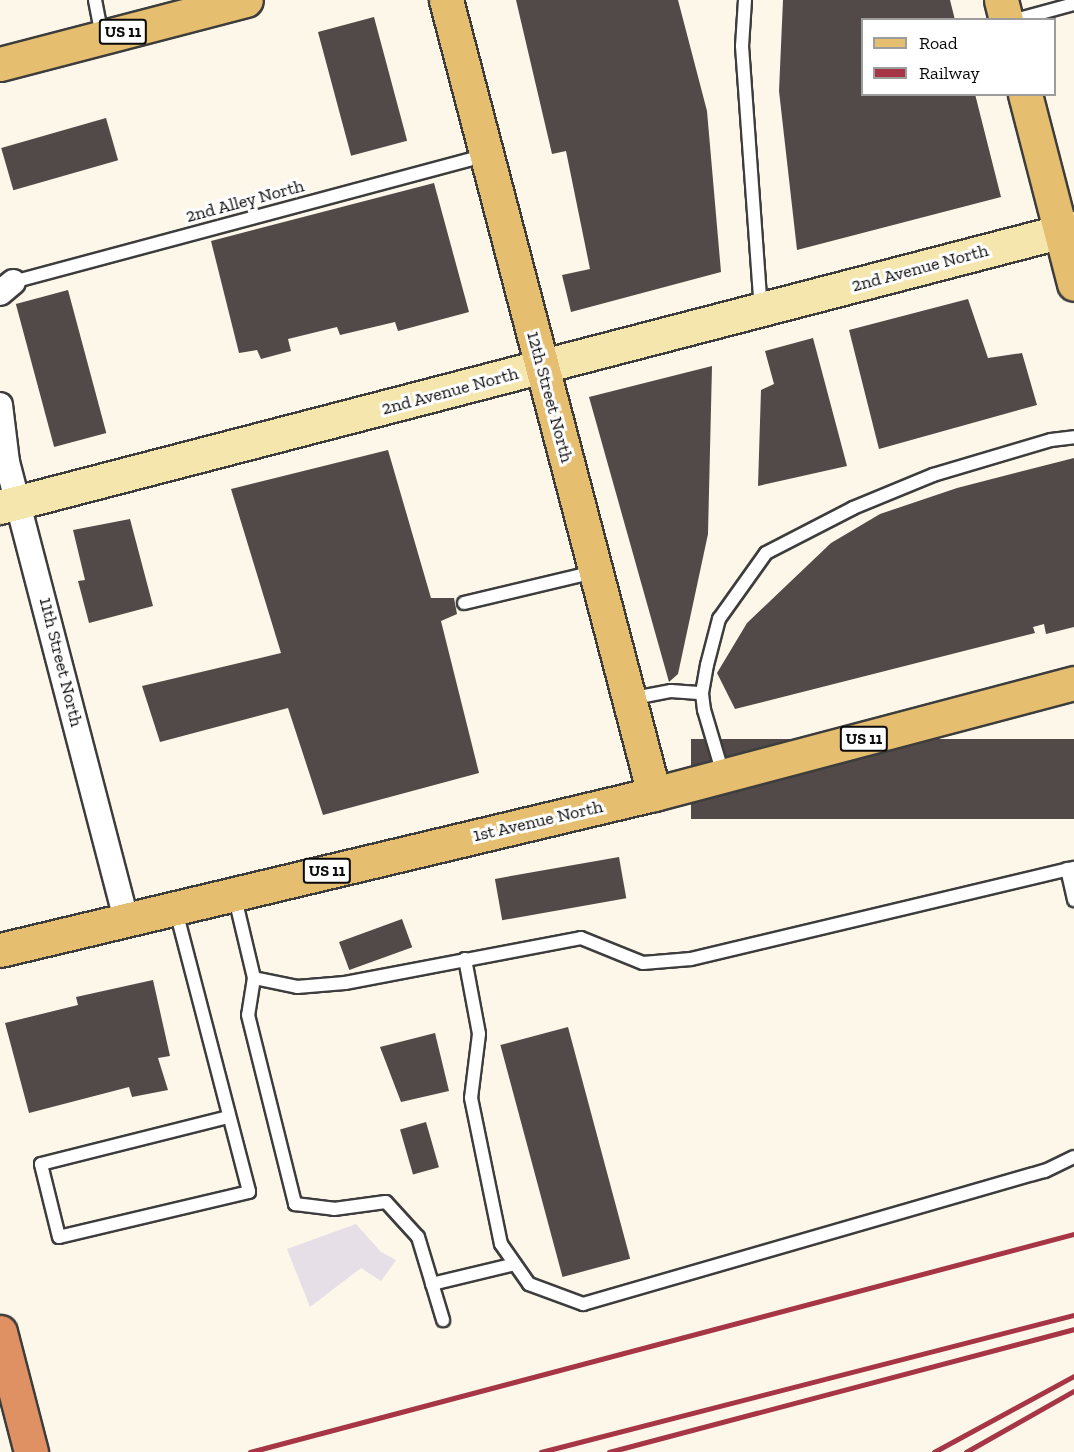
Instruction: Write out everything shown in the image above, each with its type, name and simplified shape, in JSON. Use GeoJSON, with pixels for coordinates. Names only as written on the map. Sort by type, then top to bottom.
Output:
{"type":"FeatureCollection","features":[{"type":"Feature","properties":{"kind":"highway"},"geometry":{"type":"LineString","coordinates":[[0,1332],[31,1452]]}},
{"type":"Feature","properties":{"kind":"main road","name":"US 11"},"geometry":{"type":"LineString","coordinates":[[0,64],[246,0]]}},
{"type":"Feature","properties":{"kind":"main road","name":"12th Street North"},"geometry":{"type":"LineString","coordinates":[[446,0],[654,794]]}},
{"type":"Feature","properties":{"kind":"main road"},"geometry":{"type":"LineString","coordinates":[[1001,0],[1006,18]]}},
{"type":"Feature","properties":{"kind":"main road"},"geometry":{"type":"LineString","coordinates":[[1026,96],[1067,230],[1074,284]]}},
{"type":"Feature","properties":{"kind":"main road","name":"2nd Avenue North"},"geometry":{"type":"LineString","coordinates":[[10,505],[1067,230]]}},
{"type":"Feature","properties":{"kind":"main road","name":"1st Avenue North"},"geometry":{"type":"LineString","coordinates":[[0,950],[175,906],[654,794],[1074,683]]}},
{"type":"Feature","properties":{"kind":"street","name":"11th Street North"},"geometry":{"type":"LineString","coordinates":[[0,405],[8,462],[10,505],[126,918]]}},
{"type":"Feature","properties":{"kind":"lane"},"geometry":{"type":"LineString","coordinates":[[95,0],[102,37]]}},
{"type":"Feature","properties":{"kind":"lane"},"geometry":{"type":"LineString","coordinates":[[745,0],[742,46],[761,310]]}},
{"type":"Feature","properties":{"kind":"lane"},"geometry":{"type":"LineString","coordinates":[[1022,18],[1074,4]]}},
{"type":"Feature","properties":{"kind":"lane","name":"2nd Alley North"},"geometry":{"type":"LineString","coordinates":[[6,288],[486,155]]}},
{"type":"Feature","properties":{"kind":"lane"},"geometry":{"type":"LineString","coordinates":[[723,776],[702,693],[719,619],[766,553],[853,508],[933,475],[1051,440],[1074,437]]}},
{"type":"Feature","properties":{"kind":"lane"},"geometry":{"type":"LineString","coordinates":[[464,603],[596,572]]}},
{"type":"Feature","properties":{"kind":"lane"},"geometry":{"type":"LineString","coordinates":[[629,699],[671,691],[702,693]]}},
{"type":"Feature","properties":{"kind":"lane"},"geometry":{"type":"LineString","coordinates":[[254,978],[297,987],[345,983],[581,938],[643,963],[691,959],[1070,869],[1074,900]]}},
{"type":"Feature","properties":{"kind":"lane"},"geometry":{"type":"LineString","coordinates":[[234,893],[254,978],[248,1015],[295,1204],[334,1209],[386,1202],[418,1237],[443,1320]]}},
{"type":"Feature","properties":{"kind":"lane"},"geometry":{"type":"LineString","coordinates":[[175,906],[249,1192],[59,1237],[41,1164],[228,1117]]}},
{"type":"Feature","properties":{"kind":"lane"},"geometry":{"type":"LineString","coordinates":[[465,959],[478,1034],[471,1098],[501,1244],[529,1284],[583,1304],[1045,1171],[1074,1157]]}},
{"type":"Feature","properties":{"kind":"lane"},"geometry":{"type":"LineString","coordinates":[[432,1284],[514,1264]]}},
{"type":"Feature","properties":{"kind":"shaded area"},"geometry":{"type":"Polygon","coordinates":[[[356,1224],[381,1252],[396,1260],[381,1281],[361,1268],[310,1307],[287,1249],[356,1224]]]}},
{"type":"Feature","properties":{"kind":"building"},"geometry":{"type":"Polygon","coordinates":[[[516,0],[678,0],[707,111],[721,272],[571,312],[562,275],[590,269],[566,151],[552,154],[516,0]]]}},
{"type":"Feature","properties":{"kind":"building"},"geometry":{"type":"Polygon","coordinates":[[[783,0],[950,0],[954,18],[861,18],[861,96],[976,96],[1001,197],[797,250],[779,91],[783,0]]]}},
{"type":"Feature","properties":{"kind":"building"},"geometry":{"type":"Polygon","coordinates":[[[374,17],[407,141],[351,156],[318,32],[374,17]]]}},
{"type":"Feature","properties":{"kind":"building"},"geometry":{"type":"Polygon","coordinates":[[[106,118],[118,160],[13,190],[1,148],[106,118]]]}},
{"type":"Feature","properties":{"kind":"building"},"geometry":{"type":"Polygon","coordinates":[[[434,183],[469,312],[398,331],[395,322],[340,335],[337,327],[288,339],[291,351],[261,359],[257,350],[239,353],[211,241],[434,183]]]}},
{"type":"Feature","properties":{"kind":"building"},"geometry":{"type":"Polygon","coordinates":[[[68,290],[106,433],[54,447],[16,304],[68,290]]]}},
{"type":"Feature","properties":{"kind":"building"},"geometry":{"type":"Polygon","coordinates":[[[968,299],[988,358],[1022,353],[1037,405],[879,449],[849,330],[968,299]]]}},
{"type":"Feature","properties":{"kind":"building"},"geometry":{"type":"Polygon","coordinates":[[[813,338],[847,466],[758,486],[761,390],[774,384],[765,351],[813,338]]]}},
{"type":"Feature","properties":{"kind":"building"},"geometry":{"type":"Polygon","coordinates":[[[712,366],[708,534],[678,674],[669,682],[589,397],[712,366]]]}},
{"type":"Feature","properties":{"kind":"building"},"geometry":{"type":"Polygon","coordinates":[[[388,450],[431,598],[454,598],[457,614],[441,621],[479,773],[323,815],[288,708],[160,742],[142,686],[281,653],[231,489],[388,450]]]}},
{"type":"Feature","properties":{"kind":"building"},"geometry":{"type":"Polygon","coordinates":[[[1074,458],[1074,627],[1046,634],[1044,624],[1033,627],[1035,633],[735,709],[717,673],[747,623],[831,543],[880,514],[957,488],[1074,458]]]}},
{"type":"Feature","properties":{"kind":"building"},"geometry":{"type":"Polygon","coordinates":[[[130,519],[153,606],[89,623],[78,581],[85,580],[73,530],[130,519]]]}},
{"type":"Feature","properties":{"kind":"building"},"geometry":{"type":"Polygon","coordinates":[[[691,739],[1074,739],[1074,819],[691,819],[691,739]]]}},
{"type":"Feature","properties":{"kind":"building"},"geometry":{"type":"Polygon","coordinates":[[[619,857],[626,898],[502,920],[495,879],[619,857]]]}},
{"type":"Feature","properties":{"kind":"building"},"geometry":{"type":"Polygon","coordinates":[[[402,919],[412,947],[349,970],[339,942],[402,919]]]}},
{"type":"Feature","properties":{"kind":"building"},"geometry":{"type":"Polygon","coordinates":[[[153,980],[170,1056],[158,1058],[168,1090],[132,1097],[129,1087],[29,1113],[5,1023],[78,1005],[76,997],[153,980]]]}},
{"type":"Feature","properties":{"kind":"building"},"geometry":{"type":"Polygon","coordinates":[[[568,1027],[630,1259],[563,1277],[500,1045],[568,1027]]]}},
{"type":"Feature","properties":{"kind":"building"},"geometry":{"type":"Polygon","coordinates":[[[435,1033],[449,1091],[401,1102],[380,1047],[435,1033]]]}},
{"type":"Feature","properties":{"kind":"building"},"geometry":{"type":"Polygon","coordinates":[[[426,1122],[439,1167],[413,1175],[400,1129],[426,1122]]]}},
{"type":"Feature","properties":{"kind":"railway"},"geometry":{"type":"LineString","coordinates":[[250,1452],[1074,1234]]}},
{"type":"Feature","properties":{"kind":"railway"},"geometry":{"type":"LineString","coordinates":[[541,1452],[1074,1315]]}},
{"type":"Feature","properties":{"kind":"railway"},"geometry":{"type":"LineString","coordinates":[[609,1452],[1074,1329]]}},
{"type":"Feature","properties":{"kind":"railway"},"geometry":{"type":"LineString","coordinates":[[934,1452],[1074,1376]]}},
{"type":"Feature","properties":{"kind":"railway"},"geometry":{"type":"LineString","coordinates":[[966,1452],[1074,1391]]}}]}
